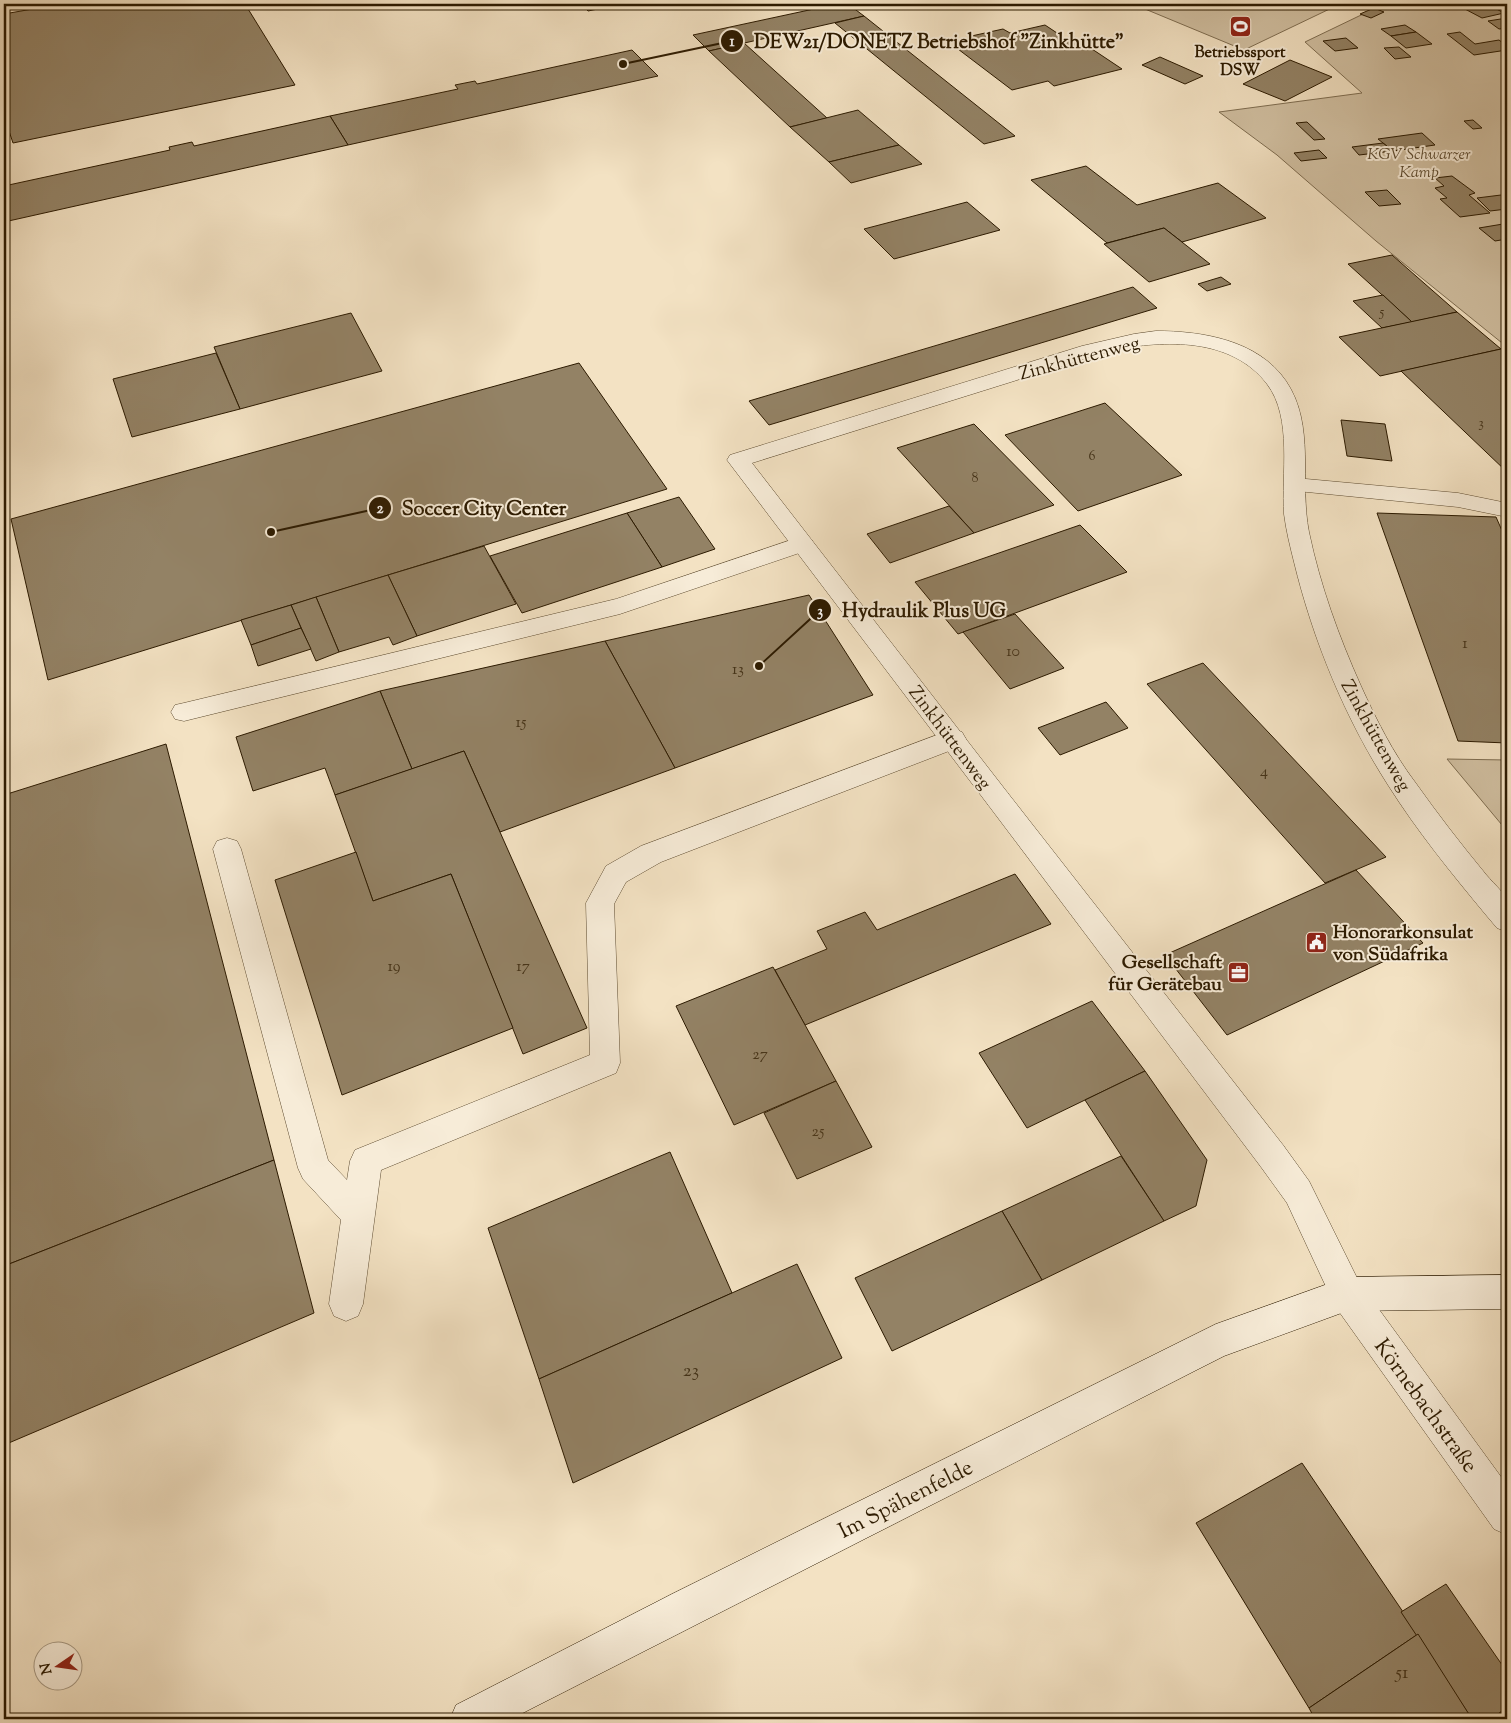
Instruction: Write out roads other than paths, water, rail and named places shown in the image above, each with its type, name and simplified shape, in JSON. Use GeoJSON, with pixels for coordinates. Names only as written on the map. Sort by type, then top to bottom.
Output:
{"type":"FeatureCollection","features":[{"type":"Feature","properties":{"kind":"street","name":"Zinkhüttenweg"},"geometry":{"type":"LineString","coordinates":[[1347,1294],[1298,1192],[1272,1156],[738,460],[1088,352],[1150,338],[1179,337],[1226,346],[1258,364],[1278,383],[1290,411],[1296,528],[1318,608],[1351,695],[1394,774],[1463,868],[1507,920]]}},
{"type":"Feature","properties":{"kind":"street"},"geometry":{"type":"LineString","coordinates":[[1295,485],[1458,500],[1507,510]]}},
{"type":"Feature","properties":{"kind":"street"},"geometry":{"type":"LineString","coordinates":[[184,712],[620,606],[803,544]]}},
{"type":"Feature","properties":{"kind":"street"},"geometry":{"type":"LineString","coordinates":[[346,1304],[357,1214],[366,1161],[605,1063],[600,902],[616,874],[651,854],[953,739]]}},
{"type":"Feature","properties":{"kind":"street"},"geometry":{"type":"LineString","coordinates":[[227,849],[314,1168],[357,1214]]}},
{"type":"Feature","properties":{"kind":"street","name":"Im Spähenfelde"},"geometry":{"type":"LineString","coordinates":[[470,1719],[1216,1341],[1347,1294],[1507,1292]]}},
{"type":"Feature","properties":{"kind":"street","name":"Körnebachstraße"},"geometry":{"type":"LineString","coordinates":[[1347,1294],[1507,1516]]}},
{"type":"Feature","properties":{"kind":"place","name":"Betriebssport DSW"},"geometry":{"type":"Point","coordinates":[1240,27]}},
{"type":"Feature","properties":{"kind":"place","name":"DEW21/DONETZ Betriebshof \"Zinkhütte\""},"geometry":{"type":"Point","coordinates":[623,64]}},
{"type":"Feature","properties":{"kind":"place","name":"Soccer City Center"},"geometry":{"type":"Point","coordinates":[271,532]}},
{"type":"Feature","properties":{"kind":"place","name":"Hydraulik Plus UG"},"geometry":{"type":"Point","coordinates":[759,666]}},
{"type":"Feature","properties":{"kind":"place","name":"Honorarkonsulat von Südafrika"},"geometry":{"type":"Point","coordinates":[1317,942]}},
{"type":"Feature","properties":{"kind":"place","name":"Gesellschaft für Gerätebau"},"geometry":{"type":"Point","coordinates":[1238,972]}},
{"type":"Feature","properties":{"kind":"park label","name":"KGV Schwarzer Kamp"},"geometry":{"type":"Point","coordinates":[1419,162]}}]}
